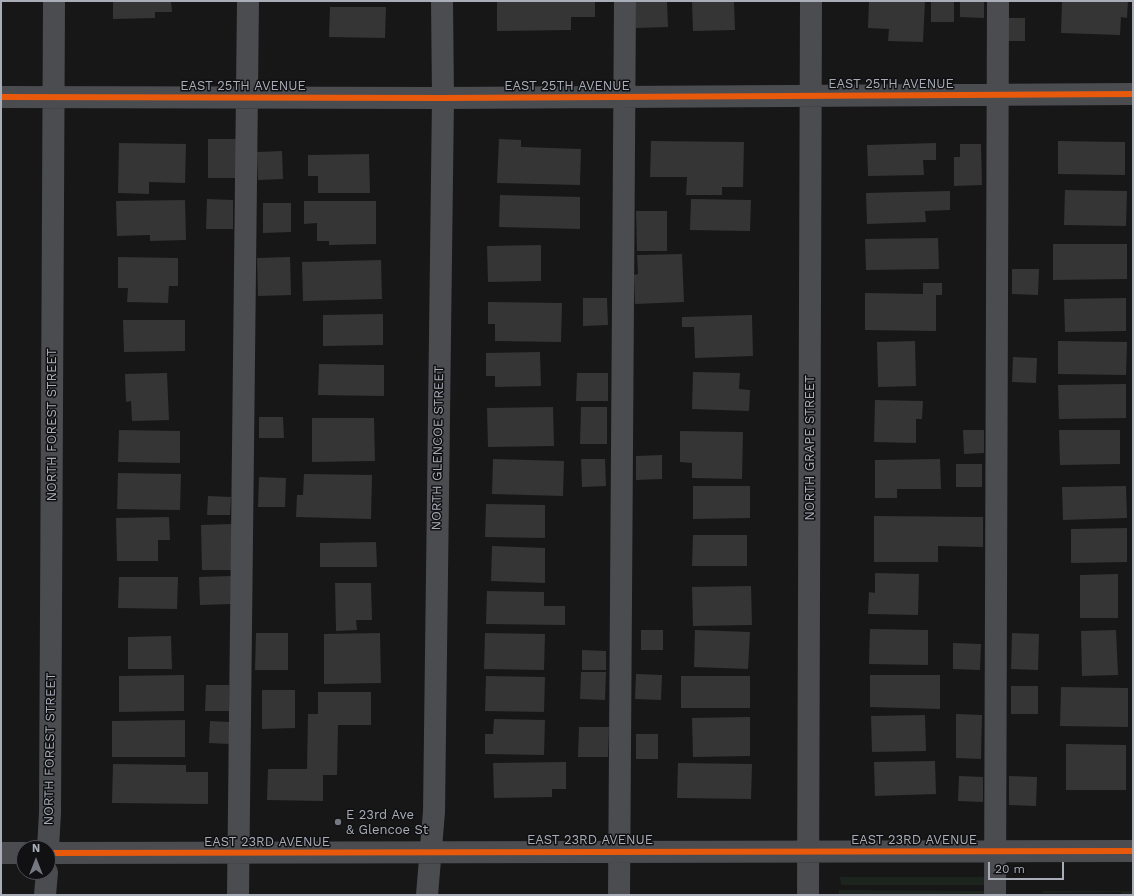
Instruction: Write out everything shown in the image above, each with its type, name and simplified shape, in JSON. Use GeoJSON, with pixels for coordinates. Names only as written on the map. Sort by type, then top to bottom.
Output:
{"type":"FeatureCollection","features":[{"type":"Feature","properties":{"kind":"street","name":"NORTH FOREST STREET"},"geometry":{"type":"LineString","coordinates":[[48,840],[50,805],[54,1]]}},
{"type":"Feature","properties":{"kind":"street"},"geometry":{"type":"LineString","coordinates":[[238,895],[248,1]]}},
{"type":"Feature","properties":{"kind":"street","name":"NORTH GLENCOE STREET"},"geometry":{"type":"LineString","coordinates":[[427,895],[434,812],[443,98],[442,1]]}},
{"type":"Feature","properties":{"kind":"street"},"geometry":{"type":"LineString","coordinates":[[619,895],[625,1]]}},
{"type":"Feature","properties":{"kind":"street","name":"NORTH GRAPE STREET"},"geometry":{"type":"LineString","coordinates":[[808,895],[810,1]]}},
{"type":"Feature","properties":{"kind":"street"},"geometry":{"type":"LineString","coordinates":[[995,895],[998,1]]}},
{"type":"Feature","properties":{"kind":"street","name":"EAST 25TH AVENUE"},"geometry":{"type":"LineString","coordinates":[[1,97],[248,96],[443,98],[1133,94]]}},
{"type":"Feature","properties":{"kind":"street","name":"EAST 23RD AVENUE"},"geometry":{"type":"LineString","coordinates":[[56,853],[1133,850]]}},
{"type":"Feature","properties":{"kind":"street"},"geometry":{"type":"LineString","coordinates":[[1,853],[16,853]]}},
{"type":"Feature","properties":{"kind":"street"},"geometry":{"type":"LineString","coordinates":[[45,895],[46,880]]}},
{"type":"Feature","properties":{"kind":"shaded area"},"geometry":{"type":"Polygon","coordinates":[[[840,877],[982,877],[986,879],[985,885],[841,885],[840,877]]]}},
{"type":"Feature","properties":{"kind":"shaded area"},"geometry":{"type":"Polygon","coordinates":[[[839,890],[986,891],[984,895],[839,895],[839,890]]]}},
{"type":"Feature","properties":{"kind":"shaded area"},"geometry":{"type":"Polygon","coordinates":[[[1042,891],[1133,891],[1133,895],[1121,895],[1121,892],[1042,893],[1042,891]]]}},
{"type":"Feature","properties":{"kind":"building"},"geometry":{"type":"Polygon","coordinates":[[[113,1],[171,1],[172,12],[155,12],[155,18],[113,19],[113,1]]]}},
{"type":"Feature","properties":{"kind":"building"},"geometry":{"type":"Polygon","coordinates":[[[497,1],[595,1],[595,17],[571,17],[571,30],[497,31],[497,1]]]}},
{"type":"Feature","properties":{"kind":"building"},"geometry":{"type":"Polygon","coordinates":[[[636,1],[667,1],[668,27],[636,28],[636,1]]]}},
{"type":"Feature","properties":{"kind":"building"},"geometry":{"type":"Polygon","coordinates":[[[692,1],[734,1],[735,30],[693,31],[692,1]]]}},
{"type":"Feature","properties":{"kind":"building"},"geometry":{"type":"Polygon","coordinates":[[[869,1],[925,1],[923,42],[888,41],[889,29],[868,28],[869,1]]]}},
{"type":"Feature","properties":{"kind":"building"},"geometry":{"type":"Polygon","coordinates":[[[960,1],[984,1],[984,18],[960,17],[960,1]]]}},
{"type":"Feature","properties":{"kind":"building"},"geometry":{"type":"Polygon","coordinates":[[[1062,1],[1128,1],[1127,18],[1121,17],[1120,35],[1061,33],[1062,1]]]}},
{"type":"Feature","properties":{"kind":"building"},"geometry":{"type":"Polygon","coordinates":[[[931,2],[954,2],[954,22],[931,22],[931,2]]]}},
{"type":"Feature","properties":{"kind":"building"},"geometry":{"type":"Polygon","coordinates":[[[330,7],[386,7],[385,38],[329,37],[330,7]]]}},
{"type":"Feature","properties":{"kind":"building"},"geometry":{"type":"Polygon","coordinates":[[[1007,18],[1025,18],[1025,41],[1007,41],[1007,18]]]}},
{"type":"Feature","properties":{"kind":"building"},"geometry":{"type":"Polygon","coordinates":[[[208,139],[236,139],[236,178],[208,178],[208,139]]]}},
{"type":"Feature","properties":{"kind":"building"},"geometry":{"type":"Polygon","coordinates":[[[499,139],[521,140],[521,147],[581,149],[580,185],[497,183],[499,139]]]}},
{"type":"Feature","properties":{"kind":"building"},"geometry":{"type":"Polygon","coordinates":[[[651,141],[744,142],[743,187],[722,187],[722,195],[686,195],[687,177],[650,177],[651,141]]]}},
{"type":"Feature","properties":{"kind":"building"},"geometry":{"type":"Polygon","coordinates":[[[1058,141],[1125,142],[1125,175],[1058,174],[1058,141]]]}},
{"type":"Feature","properties":{"kind":"building"},"geometry":{"type":"Polygon","coordinates":[[[119,143],[186,144],[185,183],[149,182],[149,194],[118,193],[119,143]]]}},
{"type":"Feature","properties":{"kind":"building"},"geometry":{"type":"Polygon","coordinates":[[[936,143],[936,160],[923,160],[924,175],[868,176],[867,145],[936,143]]]}},
{"type":"Feature","properties":{"kind":"building"},"geometry":{"type":"Polygon","coordinates":[[[960,144],[981,144],[982,185],[954,186],[954,157],[960,157],[960,144]]]}},
{"type":"Feature","properties":{"kind":"building"},"geometry":{"type":"Polygon","coordinates":[[[282,151],[283,179],[258,180],[257,152],[282,151]]]}},
{"type":"Feature","properties":{"kind":"building"},"geometry":{"type":"Polygon","coordinates":[[[369,154],[370,193],[318,193],[318,176],[308,176],[308,155],[369,154]]]}},
{"type":"Feature","properties":{"kind":"building"},"geometry":{"type":"Polygon","coordinates":[[[1065,190],[1127,191],[1126,226],[1064,225],[1065,190]]]}},
{"type":"Feature","properties":{"kind":"building"},"geometry":{"type":"Polygon","coordinates":[[[950,191],[950,210],[925,211],[926,222],[867,224],[866,193],[950,191]]]}},
{"type":"Feature","properties":{"kind":"building"},"geometry":{"type":"Polygon","coordinates":[[[500,195],[580,197],[580,229],[499,227],[500,195]]]}},
{"type":"Feature","properties":{"kind":"building"},"geometry":{"type":"Polygon","coordinates":[[[207,199],[233,200],[233,229],[206,229],[207,199]]]}},
{"type":"Feature","properties":{"kind":"building"},"geometry":{"type":"Polygon","coordinates":[[[691,199],[751,200],[750,231],[690,230],[691,199]]]}},
{"type":"Feature","properties":{"kind":"building"},"geometry":{"type":"Polygon","coordinates":[[[185,200],[186,240],[150,241],[150,235],[117,236],[116,201],[185,200]]]}},
{"type":"Feature","properties":{"kind":"building"},"geometry":{"type":"Polygon","coordinates":[[[304,201],[376,201],[376,244],[329,245],[329,241],[317,241],[317,223],[304,224],[304,201]]]}},
{"type":"Feature","properties":{"kind":"building"},"geometry":{"type":"Polygon","coordinates":[[[263,203],[291,203],[291,232],[263,233],[263,203]]]}},
{"type":"Feature","properties":{"kind":"building"},"geometry":{"type":"Polygon","coordinates":[[[636,211],[667,211],[667,251],[637,251],[636,211]]]}},
{"type":"Feature","properties":{"kind":"building"},"geometry":{"type":"Polygon","coordinates":[[[938,238],[939,269],[866,270],[865,239],[938,238]]]}},
{"type":"Feature","properties":{"kind":"building"},"geometry":{"type":"Polygon","coordinates":[[[1053,244],[1127,244],[1127,279],[1053,280],[1053,244]]]}},
{"type":"Feature","properties":{"kind":"building"},"geometry":{"type":"Polygon","coordinates":[[[541,245],[541,281],[488,282],[487,246],[541,245]]]}},
{"type":"Feature","properties":{"kind":"building"},"geometry":{"type":"Polygon","coordinates":[[[682,254],[684,302],[635,304],[634,275],[638,274],[637,255],[682,254]]]}},
{"type":"Feature","properties":{"kind":"building"},"geometry":{"type":"Polygon","coordinates":[[[118,257],[178,258],[178,286],[169,286],[168,303],[127,302],[128,288],[118,288],[118,257]]]}},
{"type":"Feature","properties":{"kind":"building"},"geometry":{"type":"Polygon","coordinates":[[[290,257],[291,295],[258,296],[257,258],[290,257]]]}},
{"type":"Feature","properties":{"kind":"building"},"geometry":{"type":"Polygon","coordinates":[[[381,260],[382,299],[303,301],[302,262],[381,260]]]}},
{"type":"Feature","properties":{"kind":"building"},"geometry":{"type":"Polygon","coordinates":[[[1012,269],[1039,269],[1038,295],[1012,294],[1012,269]]]}},
{"type":"Feature","properties":{"kind":"building"},"geometry":{"type":"Polygon","coordinates":[[[923,283],[942,283],[942,295],[936,295],[936,331],[865,330],[865,293],[923,294],[923,283]]]}},
{"type":"Feature","properties":{"kind":"building"},"geometry":{"type":"Polygon","coordinates":[[[583,298],[607,298],[608,325],[583,326],[583,298]]]}},
{"type":"Feature","properties":{"kind":"building"},"geometry":{"type":"Polygon","coordinates":[[[1126,298],[1126,331],[1065,332],[1064,299],[1126,298]]]}},
{"type":"Feature","properties":{"kind":"building"},"geometry":{"type":"Polygon","coordinates":[[[488,302],[562,303],[561,342],[495,341],[495,324],[488,324],[488,302]]]}},
{"type":"Feature","properties":{"kind":"building"},"geometry":{"type":"Polygon","coordinates":[[[383,314],[383,345],[323,346],[323,315],[383,314]]]}},
{"type":"Feature","properties":{"kind":"building"},"geometry":{"type":"Polygon","coordinates":[[[752,315],[753,356],[695,358],[694,327],[682,327],[682,317],[752,315]]]}},
{"type":"Feature","properties":{"kind":"building"},"geometry":{"type":"Polygon","coordinates":[[[123,320],[185,320],[185,351],[124,352],[123,320]]]}},
{"type":"Feature","properties":{"kind":"building"},"geometry":{"type":"Polygon","coordinates":[[[915,341],[916,386],[878,387],[877,342],[915,341]]]}},
{"type":"Feature","properties":{"kind":"building"},"geometry":{"type":"Polygon","coordinates":[[[1058,341],[1127,342],[1126,375],[1058,374],[1058,341]]]}},
{"type":"Feature","properties":{"kind":"building"},"geometry":{"type":"Polygon","coordinates":[[[540,352],[541,386],[495,387],[495,376],[486,376],[486,353],[540,352]]]}},
{"type":"Feature","properties":{"kind":"building"},"geometry":{"type":"Polygon","coordinates":[[[1013,357],[1037,358],[1036,383],[1012,382],[1013,357]]]}},
{"type":"Feature","properties":{"kind":"building"},"geometry":{"type":"Polygon","coordinates":[[[319,364],[384,365],[384,396],[318,395],[319,364]]]}},
{"type":"Feature","properties":{"kind":"building"},"geometry":{"type":"Polygon","coordinates":[[[693,372],[740,373],[739,389],[750,390],[749,411],[692,409],[693,372]]]}},
{"type":"Feature","properties":{"kind":"building"},"geometry":{"type":"Polygon","coordinates":[[[167,373],[169,420],[132,421],[131,401],[126,402],[125,374],[167,373]]]}},
{"type":"Feature","properties":{"kind":"building"},"geometry":{"type":"Polygon","coordinates":[[[577,373],[608,373],[608,401],[576,401],[577,373]]]}},
{"type":"Feature","properties":{"kind":"building"},"geometry":{"type":"Polygon","coordinates":[[[1126,384],[1126,418],[1059,419],[1058,385],[1126,384]]]}},
{"type":"Feature","properties":{"kind":"building"},"geometry":{"type":"Polygon","coordinates":[[[875,400],[923,401],[922,419],[916,419],[916,443],[874,442],[875,400]]]}},
{"type":"Feature","properties":{"kind":"building"},"geometry":{"type":"Polygon","coordinates":[[[553,407],[554,446],[488,447],[487,408],[553,407]]]}},
{"type":"Feature","properties":{"kind":"building"},"geometry":{"type":"Polygon","coordinates":[[[581,407],[607,407],[607,444],[580,444],[581,407]]]}},
{"type":"Feature","properties":{"kind":"building"},"geometry":{"type":"Polygon","coordinates":[[[259,417],[283,417],[284,438],[259,438],[259,417]]]}},
{"type":"Feature","properties":{"kind":"building"},"geometry":{"type":"Polygon","coordinates":[[[312,418],[374,418],[375,461],[312,462],[312,418]]]}},
{"type":"Feature","properties":{"kind":"building"},"geometry":{"type":"Polygon","coordinates":[[[119,430],[180,431],[180,463],[118,462],[119,430]]]}},
{"type":"Feature","properties":{"kind":"building"},"geometry":{"type":"Polygon","coordinates":[[[963,430],[984,430],[984,453],[964,454],[963,430]]]}},
{"type":"Feature","properties":{"kind":"building"},"geometry":{"type":"Polygon","coordinates":[[[1059,430],[1120,430],[1120,464],[1060,465],[1059,430]]]}},
{"type":"Feature","properties":{"kind":"building"},"geometry":{"type":"Polygon","coordinates":[[[680,431],[743,432],[742,479],[692,478],[692,463],[680,462],[680,431]]]}},
{"type":"Feature","properties":{"kind":"building"},"geometry":{"type":"Polygon","coordinates":[[[662,455],[662,479],[636,480],[636,456],[662,455]]]}},
{"type":"Feature","properties":{"kind":"building"},"geometry":{"type":"Polygon","coordinates":[[[493,459],[564,461],[563,496],[492,494],[493,459]]]}},
{"type":"Feature","properties":{"kind":"building"},"geometry":{"type":"Polygon","coordinates":[[[581,459],[605,459],[606,486],[582,487],[581,459]]]}},
{"type":"Feature","properties":{"kind":"building"},"geometry":{"type":"Polygon","coordinates":[[[940,459],[941,489],[897,489],[897,498],[875,498],[875,460],[940,459]]]}},
{"type":"Feature","properties":{"kind":"building"},"geometry":{"type":"Polygon","coordinates":[[[956,464],[982,464],[982,487],[956,487],[956,464]]]}},
{"type":"Feature","properties":{"kind":"building"},"geometry":{"type":"Polygon","coordinates":[[[118,473],[181,474],[180,510],[117,509],[118,473]]]}},
{"type":"Feature","properties":{"kind":"building"},"geometry":{"type":"Polygon","coordinates":[[[304,474],[372,475],[371,519],[296,517],[297,495],[303,495],[304,474]]]}},
{"type":"Feature","properties":{"kind":"building"},"geometry":{"type":"Polygon","coordinates":[[[259,477],[286,478],[285,507],[258,507],[259,477]]]}},
{"type":"Feature","properties":{"kind":"building"},"geometry":{"type":"Polygon","coordinates":[[[693,486],[750,486],[750,518],[693,519],[693,486]]]}},
{"type":"Feature","properties":{"kind":"building"},"geometry":{"type":"Polygon","coordinates":[[[1126,486],[1127,518],[1063,520],[1062,487],[1126,486]]]}},
{"type":"Feature","properties":{"kind":"building"},"geometry":{"type":"Polygon","coordinates":[[[208,496],[231,497],[230,515],[207,515],[208,496]]]}},
{"type":"Feature","properties":{"kind":"building"},"geometry":{"type":"Polygon","coordinates":[[[486,504],[545,505],[545,538],[485,537],[486,504]]]}},
{"type":"Feature","properties":{"kind":"building"},"geometry":{"type":"Polygon","coordinates":[[[874,516],[983,517],[983,547],[938,546],[938,562],[874,562],[874,516]]]}},
{"type":"Feature","properties":{"kind":"building"},"geometry":{"type":"Polygon","coordinates":[[[169,517],[170,540],[158,540],[158,561],[117,561],[116,518],[169,517]]]}},
{"type":"Feature","properties":{"kind":"building"},"geometry":{"type":"Polygon","coordinates":[[[232,524],[233,570],[202,570],[201,525],[232,524]]]}},
{"type":"Feature","properties":{"kind":"building"},"geometry":{"type":"Polygon","coordinates":[[[1127,528],[1127,562],[1071,563],[1071,529],[1127,528]]]}},
{"type":"Feature","properties":{"kind":"building"},"geometry":{"type":"Polygon","coordinates":[[[693,535],[747,535],[747,566],[692,566],[693,535]]]}},
{"type":"Feature","properties":{"kind":"building"},"geometry":{"type":"Polygon","coordinates":[[[376,542],[377,567],[320,567],[320,543],[376,542]]]}},
{"type":"Feature","properties":{"kind":"building"},"geometry":{"type":"Polygon","coordinates":[[[492,546],[545,548],[545,583],[491,581],[492,546]]]}},
{"type":"Feature","properties":{"kind":"building"},"geometry":{"type":"Polygon","coordinates":[[[875,573],[919,574],[918,615],[868,614],[869,592],[875,593],[875,573]]]}},
{"type":"Feature","properties":{"kind":"building"},"geometry":{"type":"Polygon","coordinates":[[[1118,574],[1118,618],[1080,618],[1080,575],[1118,574]]]}},
{"type":"Feature","properties":{"kind":"building"},"geometry":{"type":"Polygon","coordinates":[[[232,576],[232,604],[200,605],[199,577],[232,576]]]}},
{"type":"Feature","properties":{"kind":"building"},"geometry":{"type":"Polygon","coordinates":[[[119,577],[178,577],[177,609],[118,608],[119,577]]]}},
{"type":"Feature","properties":{"kind":"building"},"geometry":{"type":"Polygon","coordinates":[[[335,583],[371,583],[372,620],[356,620],[357,630],[336,631],[335,583]]]}},
{"type":"Feature","properties":{"kind":"building"},"geometry":{"type":"Polygon","coordinates":[[[751,586],[752,625],[693,626],[692,587],[751,586]]]}},
{"type":"Feature","properties":{"kind":"building"},"geometry":{"type":"Polygon","coordinates":[[[487,591],[544,592],[544,606],[565,606],[565,625],[486,624],[487,591]]]}},
{"type":"Feature","properties":{"kind":"building"},"geometry":{"type":"Polygon","coordinates":[[[870,629],[928,630],[928,665],[869,664],[870,629]]]}},
{"type":"Feature","properties":{"kind":"building"},"geometry":{"type":"Polygon","coordinates":[[[641,630],[663,630],[663,650],[641,650],[641,630]]]}},
{"type":"Feature","properties":{"kind":"building"},"geometry":{"type":"Polygon","coordinates":[[[695,630],[750,632],[748,669],[694,667],[695,630]]]}},
{"type":"Feature","properties":{"kind":"building"},"geometry":{"type":"Polygon","coordinates":[[[1116,630],[1118,675],[1082,676],[1081,631],[1116,630]]]}},
{"type":"Feature","properties":{"kind":"building"},"geometry":{"type":"Polygon","coordinates":[[[256,633],[288,633],[288,670],[255,670],[256,633]]]}},
{"type":"Feature","properties":{"kind":"building"},"geometry":{"type":"Polygon","coordinates":[[[380,633],[381,683],[324,684],[324,634],[380,633]]]}},
{"type":"Feature","properties":{"kind":"building"},"geometry":{"type":"Polygon","coordinates":[[[485,633],[545,634],[544,670],[484,669],[485,633]]]}},
{"type":"Feature","properties":{"kind":"building"},"geometry":{"type":"Polygon","coordinates":[[[1012,633],[1039,634],[1038,670],[1011,669],[1012,633]]]}},
{"type":"Feature","properties":{"kind":"building"},"geometry":{"type":"Polygon","coordinates":[[[171,636],[172,669],[128,669],[128,637],[171,636]]]}},
{"type":"Feature","properties":{"kind":"building"},"geometry":{"type":"Polygon","coordinates":[[[953,643],[981,644],[980,670],[953,669],[953,643]]]}},
{"type":"Feature","properties":{"kind":"building"},"geometry":{"type":"Polygon","coordinates":[[[582,650],[606,651],[606,670],[582,670],[582,650]]]}},
{"type":"Feature","properties":{"kind":"building"},"geometry":{"type":"Polygon","coordinates":[[[581,672],[606,672],[605,700],[580,699],[581,672]]]}},
{"type":"Feature","properties":{"kind":"building"},"geometry":{"type":"Polygon","coordinates":[[[636,674],[662,675],[661,700],[635,699],[636,674]]]}},
{"type":"Feature","properties":{"kind":"building"},"geometry":{"type":"Polygon","coordinates":[[[184,675],[184,711],[119,712],[119,676],[184,675]]]}},
{"type":"Feature","properties":{"kind":"building"},"geometry":{"type":"Polygon","coordinates":[[[870,675],[940,675],[940,709],[870,707],[870,675]]]}},
{"type":"Feature","properties":{"kind":"building"},"geometry":{"type":"Polygon","coordinates":[[[486,676],[545,677],[544,712],[485,711],[486,676]]]}},
{"type":"Feature","properties":{"kind":"building"},"geometry":{"type":"Polygon","coordinates":[[[681,676],[750,676],[750,708],[681,708],[681,676]]]}},
{"type":"Feature","properties":{"kind":"building"},"geometry":{"type":"Polygon","coordinates":[[[206,685],[229,685],[229,711],[205,711],[206,685]]]}},
{"type":"Feature","properties":{"kind":"building"},"geometry":{"type":"Polygon","coordinates":[[[1011,686],[1038,686],[1038,714],[1011,714],[1011,686]]]}},
{"type":"Feature","properties":{"kind":"building"},"geometry":{"type":"Polygon","coordinates":[[[1061,687],[1128,688],[1128,727],[1060,726],[1061,687]]]}},
{"type":"Feature","properties":{"kind":"building"},"geometry":{"type":"Polygon","coordinates":[[[262,690],[295,690],[295,728],[262,729],[262,690]]]}},
{"type":"Feature","properties":{"kind":"building"},"geometry":{"type":"Polygon","coordinates":[[[318,692],[371,692],[371,725],[338,725],[337,775],[323,775],[323,801],[267,800],[268,769],[307,769],[308,714],[318,714],[318,692]]]}},
{"type":"Feature","properties":{"kind":"building"},"geometry":{"type":"Polygon","coordinates":[[[956,714],[982,715],[981,759],[956,758],[956,714]]]}},
{"type":"Feature","properties":{"kind":"building"},"geometry":{"type":"Polygon","coordinates":[[[925,715],[926,751],[872,752],[871,716],[925,715]]]}},
{"type":"Feature","properties":{"kind":"building"},"geometry":{"type":"Polygon","coordinates":[[[750,717],[750,756],[693,757],[692,718],[750,717]]]}},
{"type":"Feature","properties":{"kind":"building"},"geometry":{"type":"Polygon","coordinates":[[[494,719],[545,720],[544,755],[485,754],[485,734],[493,734],[494,719]]]}},
{"type":"Feature","properties":{"kind":"building"},"geometry":{"type":"Polygon","coordinates":[[[185,720],[185,757],[112,757],[112,721],[185,720]]]}},
{"type":"Feature","properties":{"kind":"building"},"geometry":{"type":"Polygon","coordinates":[[[210,721],[230,722],[229,744],[209,743],[210,721]]]}},
{"type":"Feature","properties":{"kind":"building"},"geometry":{"type":"Polygon","coordinates":[[[579,727],[609,727],[608,757],[578,757],[579,727]]]}},
{"type":"Feature","properties":{"kind":"building"},"geometry":{"type":"Polygon","coordinates":[[[636,734],[658,734],[658,759],[636,759],[636,734]]]}},
{"type":"Feature","properties":{"kind":"building"},"geometry":{"type":"Polygon","coordinates":[[[1066,744],[1126,745],[1126,790],[1066,790],[1066,744]]]}},
{"type":"Feature","properties":{"kind":"building"},"geometry":{"type":"Polygon","coordinates":[[[935,761],[936,794],[875,796],[874,762],[935,761]]]}},
{"type":"Feature","properties":{"kind":"building"},"geometry":{"type":"Polygon","coordinates":[[[566,762],[566,789],[552,789],[552,797],[494,798],[493,763],[566,762]]]}},
{"type":"Feature","properties":{"kind":"building"},"geometry":{"type":"Polygon","coordinates":[[[678,763],[752,764],[751,799],[677,798],[678,763]]]}},
{"type":"Feature","properties":{"kind":"building"},"geometry":{"type":"Polygon","coordinates":[[[113,764],[186,765],[186,772],[208,772],[208,804],[112,803],[113,764]]]}},
{"type":"Feature","properties":{"kind":"building"},"geometry":{"type":"Polygon","coordinates":[[[959,776],[983,777],[983,802],[958,801],[959,776]]]}},
{"type":"Feature","properties":{"kind":"building"},"geometry":{"type":"Polygon","coordinates":[[[1009,776],[1037,777],[1036,806],[1009,805],[1009,776]]]}},
{"type":"Feature","properties":{"kind":"cycle path"},"geometry":{"type":"LineString","coordinates":[[1,97],[443,98],[1133,94]]}},
{"type":"Feature","properties":{"kind":"cycle path"},"geometry":{"type":"LineString","coordinates":[[56,853],[1133,851]]}},
{"type":"Feature","properties":{"kind":"place","name":"E 23rd Ave & Glencoe St"},"geometry":{"type":"Point","coordinates":[338,822]}}]}
